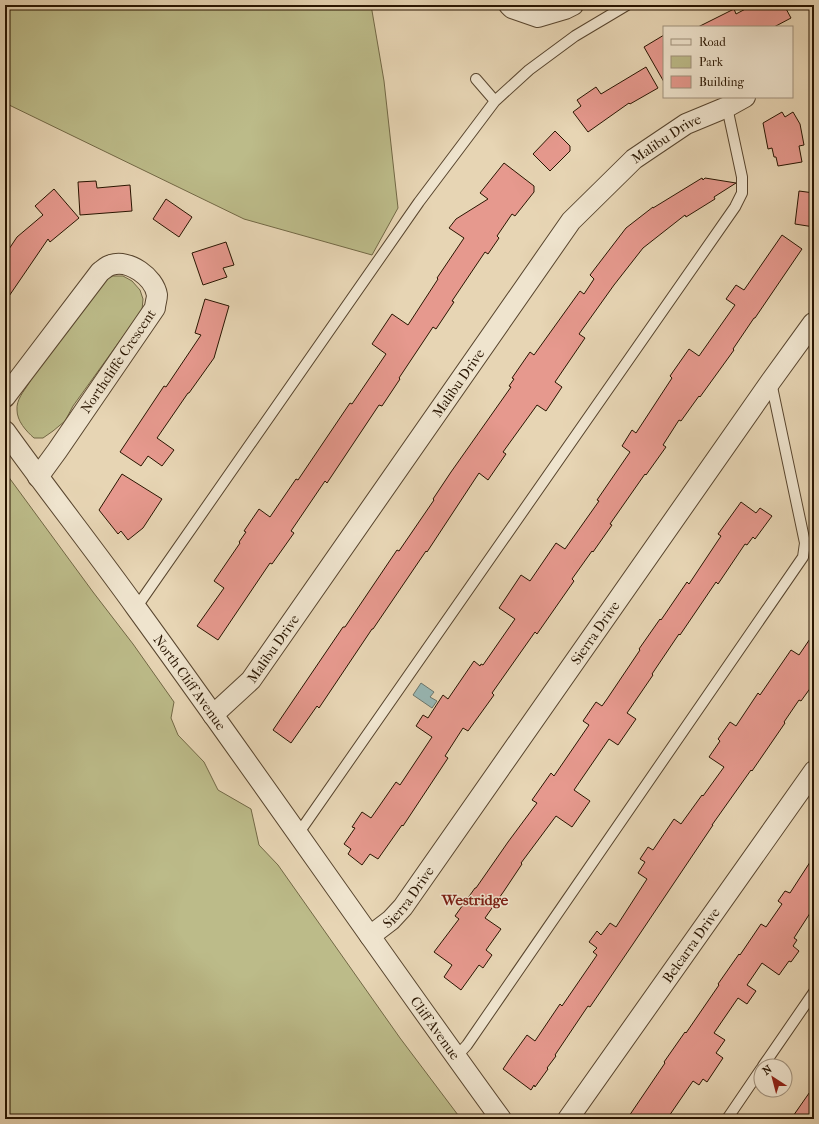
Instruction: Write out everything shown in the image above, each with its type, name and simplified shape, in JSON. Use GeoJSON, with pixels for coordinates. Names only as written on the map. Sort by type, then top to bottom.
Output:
{"type":"FeatureCollection","features":[{"type":"Feature","properties":{"kind":"street"},"geometry":{"type":"LineString","coordinates":[[509,5],[512,8],[538,17],[573,5]]}},
{"type":"Feature","properties":{"kind":"street","name":"Malibu Drive"},"geometry":{"type":"LineString","coordinates":[[213,715],[251,680],[571,221],[634,159],[686,124],[727,107],[743,98]]}},
{"type":"Feature","properties":{"kind":"street","name":"Northcliffe Crescent"},"geometry":{"type":"LineString","coordinates":[[5,397],[100,272],[111,265],[124,264],[136,268],[153,285],[157,295],[155,308],[38,477]]}},
{"type":"Feature","properties":{"kind":"street","name":"Sierra Drive"},"geometry":{"type":"LineString","coordinates":[[370,936],[391,920],[403,907],[770,381],[813,322]]}},
{"type":"Feature","properties":{"kind":"street","name":"North Cliff Avenue"},"geometry":{"type":"LineString","coordinates":[[5,431],[136,608],[370,936]]}},
{"type":"Feature","properties":{"kind":"street","name":"Belcarra Drive"},"geometry":{"type":"LineString","coordinates":[[568,1119],[814,771]]}},
{"type":"Feature","properties":{"kind":"street","name":"Cliff Avenue"},"geometry":{"type":"LineString","coordinates":[[370,936],[501,1119]]}},
{"type":"Feature","properties":{"kind":"lane"},"geometry":{"type":"LineString","coordinates":[[136,608],[419,202],[495,101],[529,70],[575,36],[627,5]]}},
{"type":"Feature","properties":{"kind":"lane"},"geometry":{"type":"LineString","coordinates":[[476,79],[495,101]]}},
{"type":"Feature","properties":{"kind":"lane"},"geometry":{"type":"LineString","coordinates":[[298,834],[735,207],[742,193],[742,177],[727,107]]}},
{"type":"Feature","properties":{"kind":"lane"},"geometry":{"type":"LineString","coordinates":[[456,1057],[467,1045],[803,557],[805,543],[770,381]]}},
{"type":"Feature","properties":{"kind":"lane"},"geometry":{"type":"LineString","coordinates":[[769,1058],[814,992]]}},
{"type":"Feature","properties":{"kind":"lane"},"geometry":{"type":"LineString","coordinates":[[727,1119],[753,1081]]}},
{"type":"Feature","properties":{"kind":"green space"},"geometry":{"type":"Polygon","coordinates":[[[5,5],[371,5],[384,81],[398,208],[372,255],[244,219],[5,103],[5,5]]]}},
{"type":"Feature","properties":{"kind":"green space"},"geometry":{"type":"Polygon","coordinates":[[[112,276],[123,276],[132,281],[140,290],[143,299],[142,310],[73,406],[65,421],[43,438],[34,438],[20,422],[17,414],[19,399],[46,356],[105,279],[112,276]]]}},
{"type":"Feature","properties":{"kind":"green space"},"geometry":{"type":"Polygon","coordinates":[[[5,472],[133,644],[174,702],[171,718],[178,735],[204,762],[218,790],[251,809],[259,845],[278,865],[400,1038],[461,1119],[5,1119],[5,472]]]}},
{"type":"Feature","properties":{"kind":"water"},"geometry":{"type":"Polygon","coordinates":[[[421,683],[434,692],[430,697],[437,701],[432,708],[413,695],[421,683]]]}},
{"type":"Feature","properties":{"kind":"building"},"geometry":{"type":"Polygon","coordinates":[[[753,5],[784,5],[791,18],[776,26],[700,26],[734,9],[736,14],[753,5]]]}},
{"type":"Feature","properties":{"kind":"building"},"geometry":{"type":"Polygon","coordinates":[[[663,36],[663,80],[644,47],[663,36]]]}},
{"type":"Feature","properties":{"kind":"building"},"geometry":{"type":"Polygon","coordinates":[[[646,67],[658,88],[630,104],[629,103],[588,132],[573,112],[581,106],[577,100],[596,87],[601,94],[646,67]]]}},
{"type":"Feature","properties":{"kind":"building"},"geometry":{"type":"Polygon","coordinates":[[[782,112],[785,117],[793,112],[800,124],[804,145],[799,146],[802,162],[778,166],[772,148],[768,149],[763,123],[782,112]]]}},
{"type":"Feature","properties":{"kind":"building"},"geometry":{"type":"Polygon","coordinates":[[[555,131],[570,146],[570,151],[550,171],[533,154],[555,131]]]}},
{"type":"Feature","properties":{"kind":"building"},"geometry":{"type":"Polygon","coordinates":[[[504,163],[534,186],[534,192],[515,216],[512,214],[497,236],[499,238],[488,254],[485,252],[452,301],[454,302],[436,329],[433,327],[382,406],[379,405],[327,483],[325,481],[291,531],[294,533],[272,564],[270,563],[218,640],[197,626],[224,588],[214,581],[240,543],[239,542],[246,532],[244,531],[259,509],[270,517],[296,479],[298,480],[350,403],[352,404],[386,354],[372,344],[392,314],[408,325],[464,238],[449,228],[456,219],[488,199],[480,193],[504,163]]]}},
{"type":"Feature","properties":{"kind":"building"},"geometry":{"type":"Polygon","coordinates":[[[702,178],[703,180],[705,178],[736,183],[714,197],[715,199],[686,217],[685,215],[643,248],[579,334],[585,338],[555,382],[562,387],[546,411],[537,405],[503,452],[506,454],[488,480],[479,473],[427,552],[426,551],[319,708],[317,706],[291,743],[273,730],[397,550],[399,551],[451,472],[511,387],[509,386],[514,379],[512,378],[530,352],[534,355],[580,291],[584,294],[594,279],[590,275],[626,228],[653,207],[702,178]]]}},
{"type":"Feature","properties":{"kind":"building"},"geometry":{"type":"Polygon","coordinates":[[[96,181],[97,188],[130,185],[132,211],[80,215],[78,182],[96,181]]]}},
{"type":"Feature","properties":{"kind":"building"},"geometry":{"type":"Polygon","coordinates":[[[54,189],[79,218],[50,242],[48,239],[5,302],[5,255],[17,237],[43,215],[35,206],[54,189]]]}},
{"type":"Feature","properties":{"kind":"building"},"geometry":{"type":"Polygon","coordinates":[[[799,191],[814,193],[814,227],[795,224],[799,191]]]}},
{"type":"Feature","properties":{"kind":"building"},"geometry":{"type":"Polygon","coordinates":[[[166,199],[192,217],[179,237],[153,219],[166,199]]]}},
{"type":"Feature","properties":{"kind":"building"},"geometry":{"type":"Polygon","coordinates":[[[782,235],[802,249],[733,349],[734,350],[700,397],[699,396],[681,421],[679,420],[663,445],[666,447],[610,524],[612,525],[593,552],[592,551],[572,579],[574,581],[537,634],[535,632],[492,693],[494,695],[468,731],[463,728],[445,756],[448,758],[403,826],[402,825],[378,859],[370,854],[362,865],[348,854],[351,849],[344,844],[355,828],[352,827],[362,812],[371,818],[396,782],[400,785],[432,737],[416,726],[423,715],[428,718],[443,695],[448,699],[474,661],[480,666],[481,664],[483,665],[515,619],[499,608],[521,575],[530,581],[556,543],[565,549],[599,501],[597,500],[630,452],[622,446],[632,430],[636,433],[672,378],[670,376],[689,349],[699,356],[735,305],[726,299],[736,285],[744,290],[782,235]]]}},
{"type":"Feature","properties":{"kind":"building"},"geometry":{"type":"Polygon","coordinates":[[[226,242],[234,265],[223,268],[227,277],[203,285],[192,253],[226,242]]]}},
{"type":"Feature","properties":{"kind":"building"},"geometry":{"type":"Polygon","coordinates":[[[205,299],[229,306],[214,358],[157,438],[174,450],[162,466],[148,456],[141,466],[120,452],[164,386],[166,387],[201,335],[195,333],[205,299]]]}},
{"type":"Feature","properties":{"kind":"building"},"geometry":{"type":"Polygon","coordinates":[[[122,474],[162,499],[143,528],[128,540],[121,531],[118,534],[99,510],[122,474]]]}},
{"type":"Feature","properties":{"kind":"building"},"geometry":{"type":"Polygon","coordinates":[[[741,502],[756,513],[760,508],[772,516],[755,539],[753,537],[747,545],[745,544],[718,584],[716,582],[652,674],[653,675],[627,713],[636,719],[618,745],[609,739],[574,790],[590,801],[572,827],[556,816],[521,863],[522,864],[485,918],[501,929],[486,950],[492,955],[483,968],[479,965],[461,990],[444,977],[452,965],[434,952],[459,919],[455,916],[537,803],[532,800],[551,773],[554,776],[589,725],[583,721],[596,702],[602,706],[660,619],[661,620],[687,582],[689,584],[721,536],[718,534],[741,502]]]}},
{"type":"Feature","properties":{"kind":"building"},"geometry":{"type":"Polygon","coordinates":[[[814,633],[814,683],[801,701],[799,700],[752,771],[751,770],[712,825],[590,1007],[588,1006],[555,1055],[556,1056],[547,1068],[548,1069],[535,1087],[534,1085],[531,1090],[503,1069],[527,1035],[535,1041],[560,1004],[562,1006],[597,955],[593,952],[597,948],[589,942],[597,931],[601,935],[610,923],[616,927],[647,879],[638,873],[645,862],[640,859],[648,847],[653,850],[674,819],[681,824],[724,767],[709,757],[720,741],[718,739],[730,722],[736,726],[758,693],[760,695],[791,650],[799,655],[814,633]]]}},
{"type":"Feature","properties":{"kind":"building"},"geometry":{"type":"Polygon","coordinates":[[[814,856],[814,907],[794,938],[797,940],[793,946],[799,951],[791,962],[789,961],[779,975],[762,963],[747,985],[756,991],[747,1004],[738,998],[714,1033],[725,1040],[716,1053],[723,1058],[707,1082],[703,1079],[699,1085],[693,1081],[667,1119],[627,1119],[665,1063],[664,1062],[685,1032],[686,1033],[739,954],[740,955],[761,924],[766,927],[782,904],[778,901],[785,891],[790,893],[814,856]]]}},
{"type":"Feature","properties":{"kind":"building"},"geometry":{"type":"Polygon","coordinates":[[[814,1086],[814,1119],[791,1119],[814,1086]]]}},
{"type":"Feature","properties":{"kind":"district","name":"Westridge"},"geometry":{"type":"Point","coordinates":[475,900]}}]}
